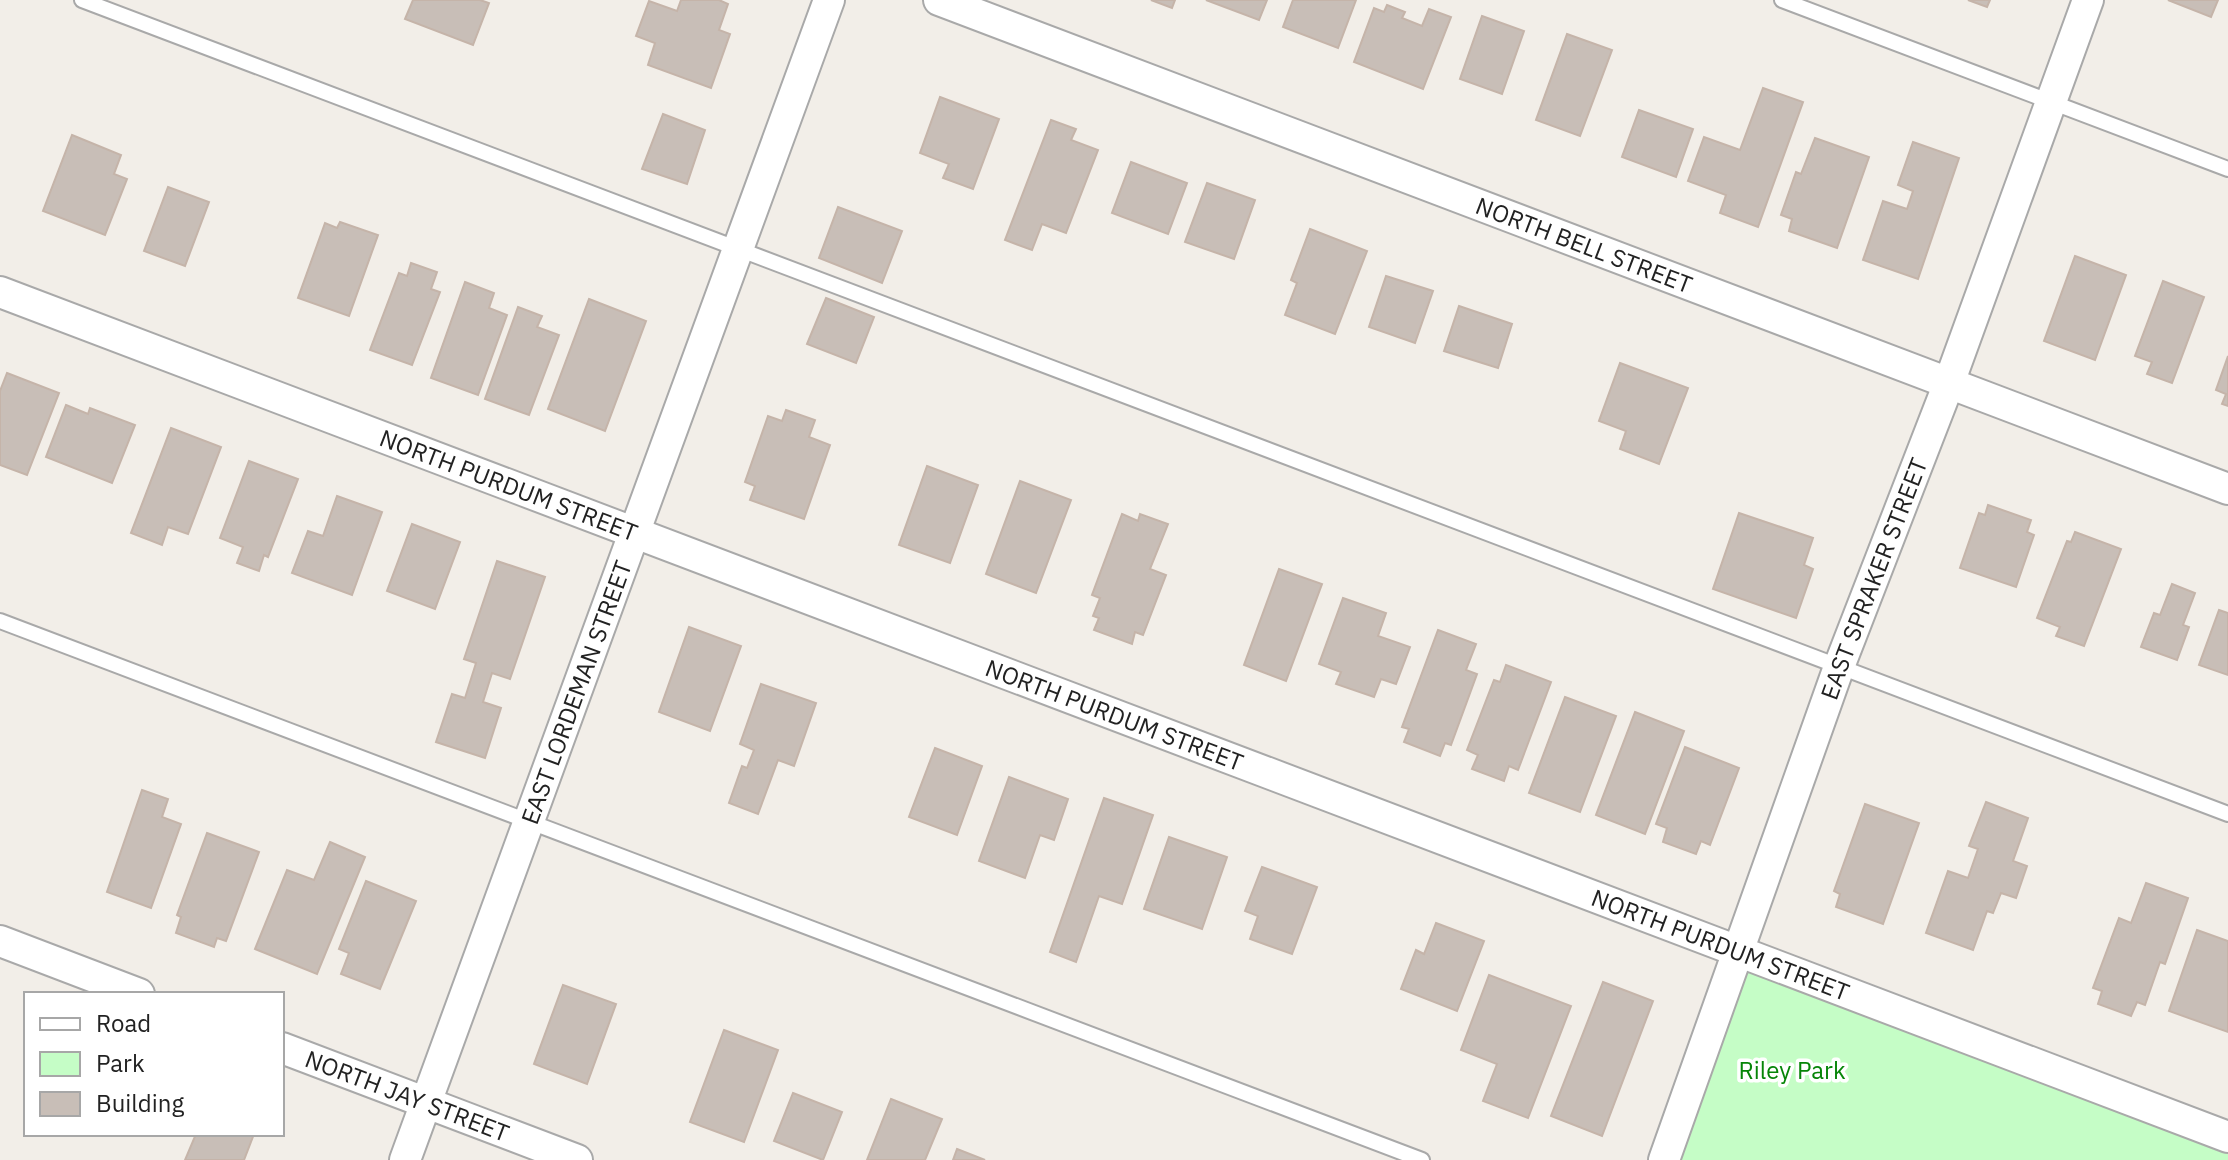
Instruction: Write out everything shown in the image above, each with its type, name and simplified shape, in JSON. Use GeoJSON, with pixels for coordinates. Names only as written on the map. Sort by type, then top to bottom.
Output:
{"type":"FeatureCollection","features":[{"type":"Feature","properties":{"kind":"street","name":"EAST LORDEMAN STREET"},"geometry":{"type":"LineString","coordinates":[[405,1160],[829,0]]}},
{"type":"Feature","properties":{"kind":"street","name":"NORTH BELL STREET"},"geometry":{"type":"LineString","coordinates":[[939,0],[2228,489]]}},
{"type":"Feature","properties":{"kind":"street","name":"EAST SPRAKER STREET"},"geometry":{"type":"LineString","coordinates":[[1664,1160],[1840,664],[1949,383],[2088,0]]}},
{"type":"Feature","properties":{"kind":"street","name":"NORTH PURDUM STREET"},"geometry":{"type":"LineString","coordinates":[[0,292],[2228,1137]]}},
{"type":"Feature","properties":{"kind":"street"},"geometry":{"type":"LineString","coordinates":[[0,941],[134,992]]}},
{"type":"Feature","properties":{"kind":"street","name":"NORTH JAY STREET"},"geometry":{"type":"LineString","coordinates":[[284,1049],[577,1160]]}},
{"type":"Feature","properties":{"kind":"lane"},"geometry":{"type":"LineString","coordinates":[[82,0],[737,250],[1840,664],[2228,814]]}},
{"type":"Feature","properties":{"kind":"lane"},"geometry":{"type":"LineString","coordinates":[[1782,0],[2228,169]]}},
{"type":"Feature","properties":{"kind":"lane"},"geometry":{"type":"LineString","coordinates":[[0,621],[1422,1160]]}},
{"type":"Feature","properties":{"kind":"green space","name":"Riley Park"},"geometry":{"type":"Polygon","coordinates":[[[1739,952],[2228,1137],[2228,1160],[1663,1160],[1739,952]]]}},
{"type":"Feature","properties":{"kind":"building"},"geometry":{"type":"Polygon","coordinates":[[[413,0],[480,0],[489,3],[473,45],[405,19],[413,0]]]}},
{"type":"Feature","properties":{"kind":"building"},"geometry":{"type":"Polygon","coordinates":[[[681,0],[719,0],[728,4],[719,30],[730,34],[711,88],[648,65],[655,43],[636,36],[649,1],[677,11],[681,0]]]}},
{"type":"Feature","properties":{"kind":"building"},"geometry":{"type":"Polygon","coordinates":[[[1151,0],[1175,0],[1172,8],[1151,0]]]}},
{"type":"Feature","properties":{"kind":"building"},"geometry":{"type":"Polygon","coordinates":[[[1206,0],[1267,0],[1259,20],[1206,0]]]}},
{"type":"Feature","properties":{"kind":"building"},"geometry":{"type":"Polygon","coordinates":[[[1293,0],[1356,0],[1338,48],[1283,27],[1293,0]]]}},
{"type":"Feature","properties":{"kind":"building"},"geometry":{"type":"Polygon","coordinates":[[[1968,0],[1990,0],[1987,7],[1968,0]]]}},
{"type":"Feature","properties":{"kind":"building"},"geometry":{"type":"Polygon","coordinates":[[[2168,0],[2218,0],[2211,17],[2168,0]]]}},
{"type":"Feature","properties":{"kind":"building"},"geometry":{"type":"Polygon","coordinates":[[[1387,5],[1405,12],[1402,18],[1422,26],[1429,9],[1451,17],[1423,89],[1354,62],[1374,8],[1384,12],[1387,5]]]}},
{"type":"Feature","properties":{"kind":"building"},"geometry":{"type":"Polygon","coordinates":[[[1482,16],[1524,31],[1502,94],[1460,79],[1482,16]]]}},
{"type":"Feature","properties":{"kind":"building"},"geometry":{"type":"Polygon","coordinates":[[[1567,34],[1612,50],[1580,136],[1536,120],[1567,34]]]}},
{"type":"Feature","properties":{"kind":"building"},"geometry":{"type":"Polygon","coordinates":[[[1763,88],[1803,102],[1758,227],[1720,213],[1726,195],[1688,181],[1704,137],[1740,150],[1763,88]]]}},
{"type":"Feature","properties":{"kind":"building"},"geometry":{"type":"Polygon","coordinates":[[[940,97],[999,119],[973,189],[943,178],[949,164],[920,153],[940,97]]]}},
{"type":"Feature","properties":{"kind":"building"},"geometry":{"type":"Polygon","coordinates":[[[1639,110],[1693,129],[1676,177],[1622,157],[1639,110]]]}},
{"type":"Feature","properties":{"kind":"building"},"geometry":{"type":"Polygon","coordinates":[[[663,114],[705,130],[687,184],[642,169],[663,114]]]}},
{"type":"Feature","properties":{"kind":"building"},"geometry":{"type":"Polygon","coordinates":[[[1051,120],[1076,129],[1071,140],[1098,150],[1066,233],[1042,224],[1032,250],[1005,240],[1051,120]]]}},
{"type":"Feature","properties":{"kind":"building"},"geometry":{"type":"Polygon","coordinates":[[[72,135],[121,155],[114,174],[127,179],[105,235],[43,211],[72,135]]]}},
{"type":"Feature","properties":{"kind":"building"},"geometry":{"type":"Polygon","coordinates":[[[1815,138],[1869,157],[1837,248],[1789,231],[1792,219],[1781,215],[1796,172],[1801,174],[1815,138]]]}},
{"type":"Feature","properties":{"kind":"building"},"geometry":{"type":"Polygon","coordinates":[[[1913,142],[1959,158],[1918,279],[1863,260],[1883,201],[1907,209],[1913,191],[1898,185],[1913,142]]]}},
{"type":"Feature","properties":{"kind":"building"},"geometry":{"type":"Polygon","coordinates":[[[1131,162],[1187,183],[1168,234],[1112,213],[1131,162]]]}},
{"type":"Feature","properties":{"kind":"building"},"geometry":{"type":"Polygon","coordinates":[[[1207,183],[1255,200],[1234,259],[1185,242],[1207,183]]]}},
{"type":"Feature","properties":{"kind":"building"},"geometry":{"type":"Polygon","coordinates":[[[168,187],[209,202],[185,266],[144,251],[168,187]]]}},
{"type":"Feature","properties":{"kind":"building"},"geometry":{"type":"Polygon","coordinates":[[[838,207],[902,231],[882,283],[819,258],[838,207]]]}},
{"type":"Feature","properties":{"kind":"building"},"geometry":{"type":"Polygon","coordinates":[[[340,222],[378,235],[349,316],[298,298],[325,223],[337,228],[340,222]]]}},
{"type":"Feature","properties":{"kind":"building"},"geometry":{"type":"Polygon","coordinates":[[[1310,229],[1367,251],[1335,334],[1285,315],[1297,283],[1291,280],[1310,229]]]}},
{"type":"Feature","properties":{"kind":"building"},"geometry":{"type":"Polygon","coordinates":[[[2075,256],[2126,275],[2095,360],[2044,341],[2075,256]]]}},
{"type":"Feature","properties":{"kind":"building"},"geometry":{"type":"Polygon","coordinates":[[[411,263],[437,272],[431,289],[440,292],[412,365],[370,350],[399,273],[407,276],[411,263]]]}},
{"type":"Feature","properties":{"kind":"building"},"geometry":{"type":"Polygon","coordinates":[[[1386,276],[1433,291],[1415,343],[1369,327],[1386,276]]]}},
{"type":"Feature","properties":{"kind":"building"},"geometry":{"type":"Polygon","coordinates":[[[2163,281],[2204,297],[2172,383],[2147,374],[2152,362],[2135,356],[2163,281]]]}},
{"type":"Feature","properties":{"kind":"building"},"geometry":{"type":"Polygon","coordinates":[[[465,282],[494,293],[489,308],[507,315],[478,395],[431,378],[465,282]]]}},
{"type":"Feature","properties":{"kind":"building"},"geometry":{"type":"Polygon","coordinates":[[[826,298],[874,317],[856,363],[807,344],[826,298]]]}},
{"type":"Feature","properties":{"kind":"building"},"geometry":{"type":"Polygon","coordinates":[[[589,299],[646,321],[605,431],[548,409],[589,299]]]}},
{"type":"Feature","properties":{"kind":"building"},"geometry":{"type":"Polygon","coordinates":[[[1459,306],[1512,324],[1498,368],[1444,351],[1459,306]]]}},
{"type":"Feature","properties":{"kind":"building"},"geometry":{"type":"Polygon","coordinates":[[[518,307],[542,316],[537,327],[559,335],[529,415],[485,399],[518,307]]]}},
{"type":"Feature","properties":{"kind":"building"},"geometry":{"type":"Polygon","coordinates":[[[2228,356],[2228,406],[2222,404],[2226,394],[2216,390],[2228,356]]]}},
{"type":"Feature","properties":{"kind":"building"},"geometry":{"type":"Polygon","coordinates":[[[1620,363],[1688,388],[1659,464],[1620,449],[1626,431],[1599,421],[1620,363]]]}},
{"type":"Feature","properties":{"kind":"building"},"geometry":{"type":"Polygon","coordinates":[[[7,373],[59,393],[27,475],[0,465],[0,391],[7,373]]]}},
{"type":"Feature","properties":{"kind":"building"},"geometry":{"type":"Polygon","coordinates":[[[66,405],[88,414],[90,408],[135,425],[112,483],[46,457],[66,405]]]}},
{"type":"Feature","properties":{"kind":"building"},"geometry":{"type":"Polygon","coordinates":[[[786,410],[815,420],[809,437],[830,445],[804,519],[750,500],[755,486],[745,482],[768,416],[782,421],[786,410]]]}},
{"type":"Feature","properties":{"kind":"building"},"geometry":{"type":"Polygon","coordinates":[[[171,428],[221,447],[188,534],[168,527],[162,545],[131,533],[171,428]]]}},
{"type":"Feature","properties":{"kind":"building"},"geometry":{"type":"Polygon","coordinates":[[[249,461],[298,479],[268,557],[264,555],[259,571],[237,563],[243,547],[220,538],[249,461]]]}},
{"type":"Feature","properties":{"kind":"building"},"geometry":{"type":"Polygon","coordinates":[[[927,466],[978,485],[950,563],[899,545],[927,466]]]}},
{"type":"Feature","properties":{"kind":"building"},"geometry":{"type":"Polygon","coordinates":[[[1020,481],[1071,500],[1036,593],[986,574],[1020,481]]]}},
{"type":"Feature","properties":{"kind":"building"},"geometry":{"type":"Polygon","coordinates":[[[337,496],[382,512],[352,595],[292,573],[308,531],[323,536],[337,496]]]}},
{"type":"Feature","properties":{"kind":"building"},"geometry":{"type":"Polygon","coordinates":[[[1988,505],[2031,520],[2027,532],[2034,535],[2016,587],[1960,568],[1979,513],[1985,515],[1988,505]]]}},
{"type":"Feature","properties":{"kind":"building"},"geometry":{"type":"Polygon","coordinates":[[[1739,513],[1813,538],[1804,565],[1813,569],[1796,618],[1713,589],[1739,513]]]}},
{"type":"Feature","properties":{"kind":"building"},"geometry":{"type":"Polygon","coordinates":[[[1122,514],[1138,521],[1140,514],[1168,524],[1150,569],[1166,575],[1143,635],[1135,632],[1132,644],[1094,630],[1099,618],[1093,616],[1100,598],[1092,595],[1122,514]]]}},
{"type":"Feature","properties":{"kind":"building"},"geometry":{"type":"Polygon","coordinates":[[[412,524],[460,542],[435,609],[387,591],[412,524]]]}},
{"type":"Feature","properties":{"kind":"building"},"geometry":{"type":"Polygon","coordinates":[[[2075,532],[2121,549],[2084,646],[2056,636],[2060,627],[2037,618],[2067,541],[2071,542],[2075,532]]]}},
{"type":"Feature","properties":{"kind":"building"},"geometry":{"type":"Polygon","coordinates":[[[497,561],[545,577],[510,679],[492,673],[483,702],[501,708],[485,758],[436,742],[452,694],[465,698],[476,663],[464,659],[497,561]]]}},
{"type":"Feature","properties":{"kind":"building"},"geometry":{"type":"Polygon","coordinates":[[[1279,569],[1322,584],[1286,681],[1244,665],[1279,569]]]}},
{"type":"Feature","properties":{"kind":"building"},"geometry":{"type":"Polygon","coordinates":[[[2172,584],[2195,593],[2183,625],[2189,627],[2177,660],[2141,647],[2154,613],[2160,615],[2172,584]]]}},
{"type":"Feature","properties":{"kind":"building"},"geometry":{"type":"Polygon","coordinates":[[[1343,598],[1386,613],[1378,636],[1410,647],[1396,684],[1381,679],[1374,697],[1336,684],[1341,672],[1319,664],[1343,598]]]}},
{"type":"Feature","properties":{"kind":"building"},"geometry":{"type":"Polygon","coordinates":[[[2219,610],[2228,613],[2228,675],[2199,665],[2219,610]]]}},
{"type":"Feature","properties":{"kind":"building"},"geometry":{"type":"Polygon","coordinates":[[[689,627],[741,646],[710,731],[659,712],[689,627]]]}},
{"type":"Feature","properties":{"kind":"building"},"geometry":{"type":"Polygon","coordinates":[[[1438,630],[1476,644],[1466,670],[1477,674],[1451,745],[1445,743],[1440,756],[1404,742],[1409,729],[1402,727],[1438,630]]]}},
{"type":"Feature","properties":{"kind":"building"},"geometry":{"type":"Polygon","coordinates":[[[1506,665],[1551,682],[1518,770],[1509,766],[1504,781],[1472,769],[1478,755],[1467,750],[1494,680],[1500,682],[1506,665]]]}},
{"type":"Feature","properties":{"kind":"building"},"geometry":{"type":"Polygon","coordinates":[[[761,684],[816,703],[794,766],[778,760],[758,814],[729,803],[742,766],[747,768],[754,750],[740,744],[761,684]]]}},
{"type":"Feature","properties":{"kind":"building"},"geometry":{"type":"Polygon","coordinates":[[[1565,697],[1616,716],[1580,812],[1529,793],[1565,697]]]}},
{"type":"Feature","properties":{"kind":"building"},"geometry":{"type":"Polygon","coordinates":[[[1635,712],[1684,731],[1645,834],[1596,815],[1635,712]]]}},
{"type":"Feature","properties":{"kind":"building"},"geometry":{"type":"Polygon","coordinates":[[[1685,747],[1739,768],[1710,845],[1701,841],[1696,854],[1663,842],[1667,828],[1656,824],[1685,747]]]}},
{"type":"Feature","properties":{"kind":"building"},"geometry":{"type":"Polygon","coordinates":[[[935,748],[982,766],[957,835],[909,817],[935,748]]]}},
{"type":"Feature","properties":{"kind":"building"},"geometry":{"type":"Polygon","coordinates":[[[1009,777],[1068,799],[1054,840],[1040,835],[1025,878],[979,861],[1009,777]]]}},
{"type":"Feature","properties":{"kind":"building"},"geometry":{"type":"Polygon","coordinates":[[[142,790],[168,799],[162,817],[181,824],[151,908],[107,892],[142,790]]]}},
{"type":"Feature","properties":{"kind":"building"},"geometry":{"type":"Polygon","coordinates":[[[1104,798],[1153,815],[1122,904],[1099,896],[1076,962],[1050,952],[1104,798]]]}},
{"type":"Feature","properties":{"kind":"building"},"geometry":{"type":"Polygon","coordinates":[[[1986,802],[2028,818],[2013,861],[2027,866],[2016,898],[2001,893],[1993,913],[1987,911],[1973,950],[1926,933],[1948,871],[1968,878],[1978,849],[1969,846],[1986,802]]]}},
{"type":"Feature","properties":{"kind":"building"},"geometry":{"type":"Polygon","coordinates":[[[1865,804],[1919,823],[1883,924],[1836,907],[1840,894],[1834,891],[1865,804]]]}},
{"type":"Feature","properties":{"kind":"building"},"geometry":{"type":"Polygon","coordinates":[[[207,833],[259,852],[226,941],[217,938],[214,947],[176,933],[181,917],[177,915],[207,833]]]}},
{"type":"Feature","properties":{"kind":"building"},"geometry":{"type":"Polygon","coordinates":[[[1169,837],[1227,857],[1202,929],[1144,909],[1169,837]]]}},
{"type":"Feature","properties":{"kind":"building"},"geometry":{"type":"Polygon","coordinates":[[[330,842],[365,857],[317,974],[255,949],[287,870],[314,880],[330,842]]]}},
{"type":"Feature","properties":{"kind":"building"},"geometry":{"type":"Polygon","coordinates":[[[1262,867],[1317,887],[1292,954],[1250,939],[1258,916],[1245,911],[1262,867]]]}},
{"type":"Feature","properties":{"kind":"building"},"geometry":{"type":"Polygon","coordinates":[[[366,881],[416,901],[380,989],[341,974],[349,953],[339,949],[366,881]]]}},
{"type":"Feature","properties":{"kind":"building"},"geometry":{"type":"Polygon","coordinates":[[[2146,883],[2188,898],[2165,964],[2160,962],[2145,1005],[2137,1002],[2131,1016],[2098,1004],[2102,991],[2093,988],[2119,918],[2131,923],[2146,883]]]}},
{"type":"Feature","properties":{"kind":"building"},"geometry":{"type":"Polygon","coordinates":[[[1436,923],[1484,941],[1457,1011],[1401,989],[1416,950],[1424,954],[1436,923]]]}},
{"type":"Feature","properties":{"kind":"building"},"geometry":{"type":"Polygon","coordinates":[[[2197,930],[2228,941],[2228,1032],[2169,1011],[2197,930]]]}},
{"type":"Feature","properties":{"kind":"building"},"geometry":{"type":"Polygon","coordinates":[[[1489,975],[1571,1006],[1528,1118],[1483,1101],[1497,1064],[1461,1050],[1489,975]]]}},
{"type":"Feature","properties":{"kind":"building"},"geometry":{"type":"Polygon","coordinates":[[[1603,982],[1653,1001],[1602,1136],[1551,1116],[1603,982]]]}},
{"type":"Feature","properties":{"kind":"building"},"geometry":{"type":"Polygon","coordinates":[[[563,985],[616,1004],[587,1084],[534,1064],[563,985]]]}},
{"type":"Feature","properties":{"kind":"building"},"geometry":{"type":"Polygon","coordinates":[[[724,1030],[778,1050],[744,1142],[690,1122],[724,1030]]]}},
{"type":"Feature","properties":{"kind":"building"},"geometry":{"type":"Polygon","coordinates":[[[793,1093],[842,1112],[823,1160],[774,1141],[793,1093]]]}},
{"type":"Feature","properties":{"kind":"building"},"geometry":{"type":"Polygon","coordinates":[[[891,1099],[942,1119],[925,1160],[867,1160],[891,1099]]]}},
{"type":"Feature","properties":{"kind":"building"},"geometry":{"type":"Polygon","coordinates":[[[195,1136],[253,1136],[244,1160],[185,1160],[195,1136]]]}},
{"type":"Feature","properties":{"kind":"building"},"geometry":{"type":"Polygon","coordinates":[[[957,1149],[985,1160],[953,1160],[957,1149]]]}}]}
